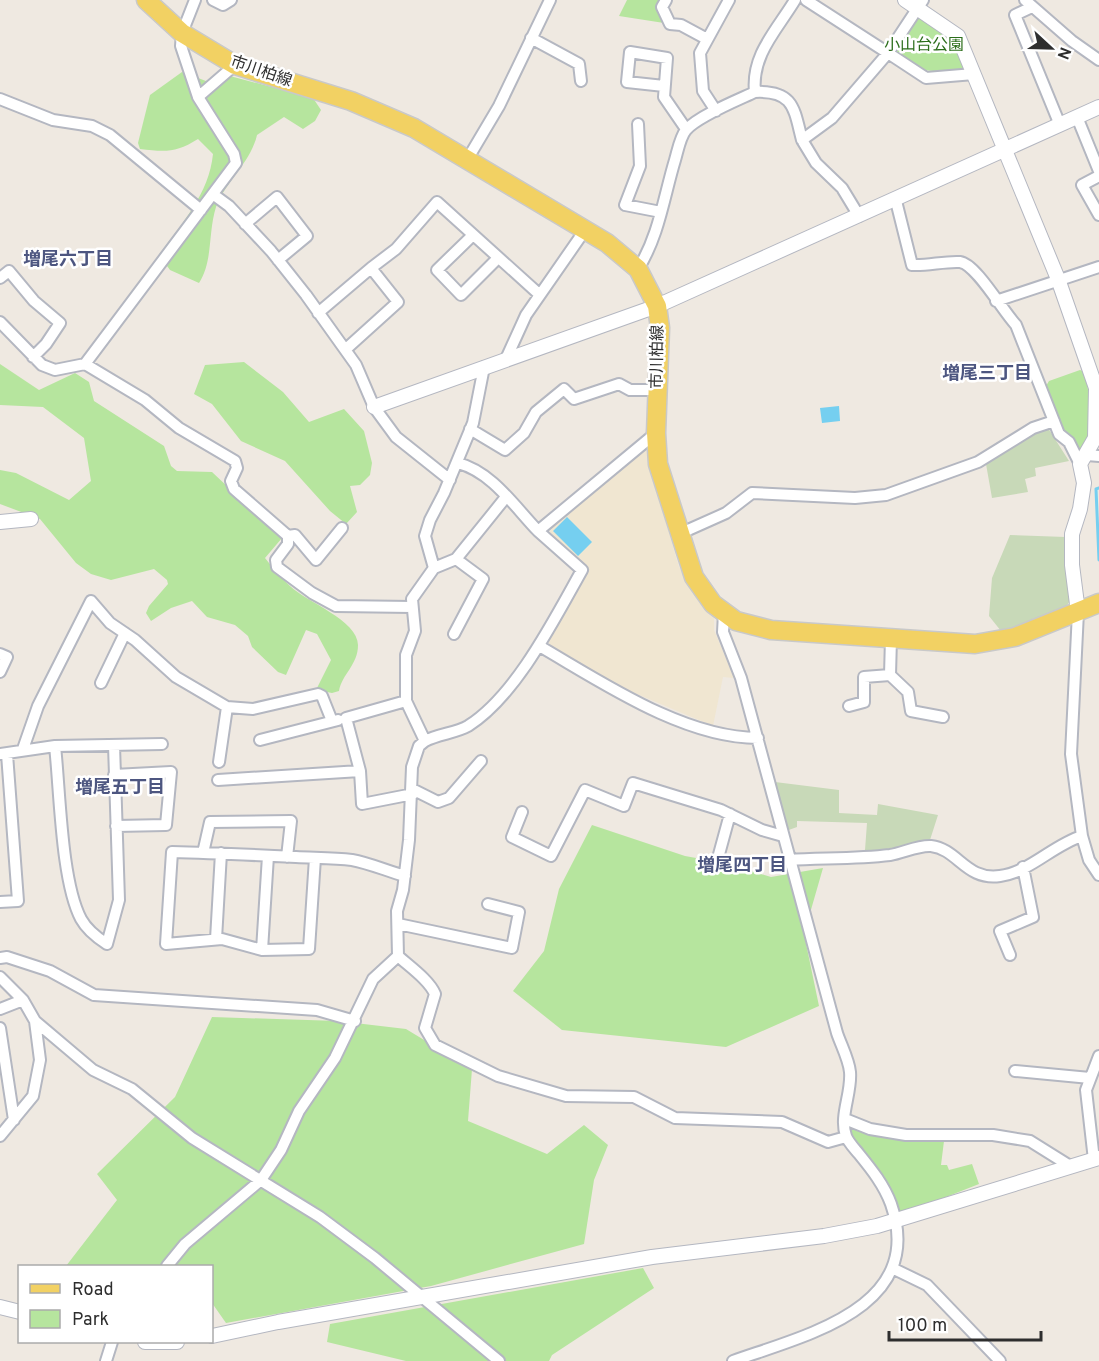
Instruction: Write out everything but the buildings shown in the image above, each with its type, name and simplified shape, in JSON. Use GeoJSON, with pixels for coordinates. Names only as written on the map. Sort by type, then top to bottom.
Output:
{"type":"FeatureCollection","features":[{"type":"Feature","properties":{"kind":"main road","name":"市川柏線"},"geometry":{"type":"LineString","coordinates":[[146,0],[182,33],[235,65],[369,108],[414,129],[607,243],[638,269],[657,306],[660,328],[656,433],[658,464],[694,577],[703,592],[724,613],[751,627],[771,630],[975,644],[992,642],[1099,603]]}},
{"type":"Feature","properties":{"kind":"street"},"geometry":{"type":"LineString","coordinates":[[0,322],[42,365],[55,370],[85,364],[236,163],[234,154],[198,97],[181,46],[182,33],[195,0]]}},
{"type":"Feature","properties":{"kind":"street"},"geometry":{"type":"LineString","coordinates":[[213,0],[223,6],[231,0]]}},
{"type":"Feature","properties":{"kind":"street"},"geometry":{"type":"LineString","coordinates":[[466,160],[499,106],[550,0]]}},
{"type":"Feature","properties":{"kind":"street"},"geometry":{"type":"LineString","coordinates":[[666,0],[662,8],[670,24],[681,25],[707,39]]}},
{"type":"Feature","properties":{"kind":"street"},"geometry":{"type":"LineString","coordinates":[[716,111],[703,91],[700,53],[729,0]]}},
{"type":"Feature","properties":{"kind":"street"},"geometry":{"type":"LineString","coordinates":[[755,92],[753,75],[759,58],[771,34],[795,0]]}},
{"type":"Feature","properties":{"kind":"street"},"geometry":{"type":"LineString","coordinates":[[806,0],[926,78],[974,74]]}},
{"type":"Feature","properties":{"kind":"street"},"geometry":{"type":"LineString","coordinates":[[905,0],[920,4],[958,36],[1058,279],[1095,388],[1095,438],[1080,509],[1072,534],[1072,565],[1078,612],[1071,754],[1082,836],[1094,858],[1099,875]]}},
{"type":"Feature","properties":{"kind":"street"},"geometry":{"type":"LineString","coordinates":[[1060,125],[1015,15],[1028,3],[1099,60]]}},
{"type":"Feature","properties":{"kind":"street"},"geometry":{"type":"LineString","coordinates":[[802,140],[832,118],[888,53],[920,4]]}},
{"type":"Feature","properties":{"kind":"street"},"geometry":{"type":"LineString","coordinates":[[531,38],[579,64],[581,81]]}},
{"type":"Feature","properties":{"kind":"street"},"geometry":{"type":"LineString","coordinates":[[664,86],[627,82],[630,52],[667,58],[664,97],[687,129]]}},
{"type":"Feature","properties":{"kind":"street"},"geometry":{"type":"LineString","coordinates":[[198,97],[235,65]]}},
{"type":"Feature","properties":{"kind":"street"},"geometry":{"type":"LineString","coordinates":[[638,269],[646,256],[679,146],[687,129],[716,111],[755,92],[774,93],[789,100],[794,106],[802,140],[816,163],[842,188],[860,216]]}},
{"type":"Feature","properties":{"kind":"street"},"geometry":{"type":"LineString","coordinates":[[0,99],[53,120],[92,126],[110,135],[201,210]]}},
{"type":"Feature","properties":{"kind":"street"},"geometry":{"type":"LineString","coordinates":[[374,407],[657,306],[896,201],[1099,107]]}},
{"type":"Feature","properties":{"kind":"street"},"geometry":{"type":"LineString","coordinates":[[1077,117],[1099,171]]}},
{"type":"Feature","properties":{"kind":"street"},"geometry":{"type":"LineString","coordinates":[[638,124],[640,166],[626,205],[661,212]]}},
{"type":"Feature","properties":{"kind":"street"},"geometry":{"type":"LineString","coordinates":[[1099,176],[1082,185],[1099,215]]}},
{"type":"Feature","properties":{"kind":"street"},"geometry":{"type":"LineString","coordinates":[[214,195],[229,206],[278,260],[346,349],[356,365],[374,407],[396,436],[450,480]]}},
{"type":"Feature","properties":{"kind":"street"},"geometry":{"type":"LineString","coordinates":[[245,224],[277,198],[307,236],[278,260]]}},
{"type":"Feature","properties":{"kind":"street"},"geometry":{"type":"LineString","coordinates":[[896,201],[912,265],[961,262],[979,274],[996,301],[1016,325],[1059,434],[1089,458]]}},
{"type":"Feature","properties":{"kind":"street"},"geometry":{"type":"LineString","coordinates":[[318,313],[370,268],[396,249],[437,202],[540,295]]}},
{"type":"Feature","properties":{"kind":"street"},"geometry":{"type":"LineString","coordinates":[[506,359],[526,315],[585,230]]}},
{"type":"Feature","properties":{"kind":"street"},"geometry":{"type":"LineString","coordinates":[[473,235],[437,270],[460,295],[498,258]]}},
{"type":"Feature","properties":{"kind":"street"},"geometry":{"type":"LineString","coordinates":[[996,301],[1099,267]]}},
{"type":"Feature","properties":{"kind":"street"},"geometry":{"type":"LineString","coordinates":[[346,349],[398,302],[370,268]]}},
{"type":"Feature","properties":{"kind":"street"},"geometry":{"type":"LineString","coordinates":[[0,278],[9,271],[34,301],[60,323],[46,344],[33,357]]}},
{"type":"Feature","properties":{"kind":"street"},"geometry":{"type":"LineString","coordinates":[[85,364],[145,400],[179,428],[235,461],[237,468],[231,481],[234,489],[288,536],[288,544],[276,560],[277,567],[322,600],[336,606],[412,607]]}},
{"type":"Feature","properties":{"kind":"street"},"geometry":{"type":"LineString","coordinates":[[434,568],[425,536],[471,429],[484,367]]}},
{"type":"Feature","properties":{"kind":"street"},"geometry":{"type":"LineString","coordinates":[[471,429],[505,450],[524,433],[536,412],[564,389],[574,399],[619,384],[630,390],[658,390]]}},
{"type":"Feature","properties":{"kind":"street"},"geometry":{"type":"LineString","coordinates":[[679,534],[726,513],[752,494],[855,498],[886,495],[978,462],[1032,428],[1054,421]]}},
{"type":"Feature","properties":{"kind":"street"},"geometry":{"type":"LineString","coordinates":[[538,531],[656,433]]}},
{"type":"Feature","properties":{"kind":"street"},"geometry":{"type":"LineString","coordinates":[[458,463],[473,467],[486,476],[538,531],[582,570],[541,647],[490,708],[467,727],[425,741],[414,759],[405,876],[397,911],[398,956],[430,983],[435,994],[426,1018],[425,1028],[430,1039],[435,1045],[498,1076],[566,1096],[634,1097],[675,1118],[782,1122],[828,1142],[846,1137]]}},
{"type":"Feature","properties":{"kind":"street"},"geometry":{"type":"LineString","coordinates":[[425,741],[406,701],[406,655],[415,631],[412,599],[434,568],[456,559],[506,497]]}},
{"type":"Feature","properties":{"kind":"street"},"geometry":{"type":"LineString","coordinates":[[0,522],[32,519]]}},
{"type":"Feature","properties":{"kind":"street"},"geometry":{"type":"LineString","coordinates":[[288,536],[295,535],[316,560],[342,528]]}},
{"type":"Feature","properties":{"kind":"street"},"geometry":{"type":"LineString","coordinates":[[454,634],[483,579],[456,559]]}},
{"type":"Feature","properties":{"kind":"street"},"geometry":{"type":"LineString","coordinates":[[23,749],[38,706],[91,601],[110,623],[176,677],[227,707],[253,709],[318,694],[322,696],[332,721]]}},
{"type":"Feature","properties":{"kind":"street"},"geometry":{"type":"LineString","coordinates":[[724,613],[723,632],[741,678],[789,860],[850,1072],[844,1119],[846,1137],[885,1189],[896,1221],[894,1269],[877,1292],[849,1314],[821,1328],[733,1361]]}},
{"type":"Feature","properties":{"kind":"street"},"geometry":{"type":"LineString","coordinates":[[101,683],[125,633]]}},
{"type":"Feature","properties":{"kind":"street"},"geometry":{"type":"LineString","coordinates":[[890,675],[891,638]]}},
{"type":"Feature","properties":{"kind":"street"},"geometry":{"type":"LineString","coordinates":[[541,647],[618,692],[682,721],[730,736],[758,738]]}},
{"type":"Feature","properties":{"kind":"street"},"geometry":{"type":"LineString","coordinates":[[0,654],[7,657],[0,672]]}},
{"type":"Feature","properties":{"kind":"street"},"geometry":{"type":"LineString","coordinates":[[849,706],[864,702],[864,677],[890,675],[908,692],[911,711],[943,717]]}},
{"type":"Feature","properties":{"kind":"street"},"geometry":{"type":"LineString","coordinates":[[260,740],[406,701]]}},
{"type":"Feature","properties":{"kind":"street"},"geometry":{"type":"LineString","coordinates":[[219,762],[227,707]]}},
{"type":"Feature","properties":{"kind":"street"},"geometry":{"type":"LineString","coordinates":[[346,718],[360,771],[362,804],[413,792],[438,802],[449,798],[481,762]]}},
{"type":"Feature","properties":{"kind":"street"},"geometry":{"type":"LineString","coordinates":[[0,902],[18,901],[4,754],[23,749],[55,746],[162,744]]}},
{"type":"Feature","properties":{"kind":"street"},"geometry":{"type":"LineString","coordinates":[[55,746],[69,881],[82,920],[89,931],[107,944],[119,900],[114,745]]}},
{"type":"Feature","properties":{"kind":"street"},"geometry":{"type":"LineString","coordinates":[[218,780],[360,771]]}},
{"type":"Feature","properties":{"kind":"street"},"geometry":{"type":"LineString","coordinates":[[114,775],[171,772],[166,825],[116,826]]}},
{"type":"Feature","properties":{"kind":"street"},"geometry":{"type":"LineString","coordinates":[[522,812],[512,837],[551,856],[585,790],[624,806],[633,783],[730,814],[762,830],[783,836]]}},
{"type":"Feature","properties":{"kind":"street"},"geometry":{"type":"LineString","coordinates":[[718,858],[730,814]]}},
{"type":"Feature","properties":{"kind":"street"},"geometry":{"type":"LineString","coordinates":[[203,853],[210,822],[278,820],[291,821],[287,857]]}},
{"type":"Feature","properties":{"kind":"street"},"geometry":{"type":"LineString","coordinates":[[789,860],[890,855],[927,845],[944,850],[971,872],[999,877],[1023,867],[1059,845],[1082,836]]}},
{"type":"Feature","properties":{"kind":"street"},"geometry":{"type":"LineString","coordinates":[[315,858],[309,949],[262,950],[216,939],[166,944],[172,852],[220,853],[268,856],[315,858],[352,860],[405,876]]}},
{"type":"Feature","properties":{"kind":"street"},"geometry":{"type":"LineString","coordinates":[[216,939],[220,853]]}},
{"type":"Feature","properties":{"kind":"street"},"geometry":{"type":"LineString","coordinates":[[262,950],[268,856]]}},
{"type":"Feature","properties":{"kind":"street"},"geometry":{"type":"LineString","coordinates":[[1010,955],[1000,931],[1033,917],[1023,867]]}},
{"type":"Feature","properties":{"kind":"street"},"geometry":{"type":"LineString","coordinates":[[398,924],[512,948],[519,912],[488,904]]}},
{"type":"Feature","properties":{"kind":"street"},"geometry":{"type":"LineString","coordinates":[[168,1265],[185,1244],[261,1180],[281,1150],[299,1111],[335,1058],[355,1021],[373,979],[398,956]]}},
{"type":"Feature","properties":{"kind":"street"},"geometry":{"type":"LineString","coordinates":[[0,958],[7,957],[50,971],[94,996],[317,1010],[355,1021]]}},
{"type":"Feature","properties":{"kind":"street"},"geometry":{"type":"LineString","coordinates":[[0,977],[23,1000],[35,1021],[93,1070],[132,1089],[192,1138],[320,1217],[423,1297],[498,1361]]}},
{"type":"Feature","properties":{"kind":"street"},"geometry":{"type":"LineString","coordinates":[[0,1009],[23,1000]]}},
{"type":"Feature","properties":{"kind":"street"},"geometry":{"type":"LineString","coordinates":[[0,1136],[33,1096],[40,1060],[35,1021]]}},
{"type":"Feature","properties":{"kind":"street"},"geometry":{"type":"LineString","coordinates":[[0,1028],[14,1120]]}},
{"type":"Feature","properties":{"kind":"street"},"geometry":{"type":"LineString","coordinates":[[213,1336],[652,1257],[824,1236],[896,1221],[1096,1159],[1086,1090],[1099,1056]]}},
{"type":"Feature","properties":{"kind":"street"},"geometry":{"type":"LineString","coordinates":[[1015,1071],[1090,1078]]}},
{"type":"Feature","properties":{"kind":"street"},"geometry":{"type":"LineString","coordinates":[[844,1119],[870,1129],[906,1135],[993,1135],[1030,1141],[1070,1166]]}},
{"type":"Feature","properties":{"kind":"street"},"geometry":{"type":"LineString","coordinates":[[894,1269],[927,1285],[1000,1361]]}},
{"type":"Feature","properties":{"kind":"street"},"geometry":{"type":"LineString","coordinates":[[0,1307],[18,1312]]}},
{"type":"Feature","properties":{"kind":"street"},"geometry":{"type":"LineString","coordinates":[[106,1361],[111,1343]]}},
{"type":"Feature","properties":{"kind":"shaded area"},"geometry":{"type":"Polygon","coordinates":[[[644,449],[648,450],[651,472],[679,567],[698,601],[714,617],[714,630],[734,678],[723,677],[713,726],[625,689],[552,650],[547,638],[587,569],[549,534],[551,528],[644,449]]]}},
{"type":"Feature","properties":{"kind":"green space"},"geometry":{"type":"Polygon","coordinates":[[[627,0],[661,0],[656,8],[664,23],[619,16],[627,0]]]}},
{"type":"Feature","properties":{"kind":"green space","name":"小山台公園"},"geometry":{"type":"Polygon","coordinates":[[[920,18],[951,39],[964,66],[962,71],[925,70],[908,64],[901,58],[895,50],[915,20],[920,18]]]}},
{"type":"Feature","properties":{"kind":"green space"},"geometry":{"type":"Polygon","coordinates":[[[182,72],[206,81],[230,76],[313,98],[321,110],[315,121],[303,129],[284,117],[257,135],[244,163],[216,207],[206,266],[199,283],[170,270],[159,255],[200,195],[213,154],[198,139],[183,147],[164,151],[140,149],[138,143],[150,95],[182,72]]]}},
{"type":"Feature","properties":{"kind":"green space"},"geometry":{"type":"Polygon","coordinates":[[[244,362],[283,392],[309,422],[344,409],[364,431],[372,463],[370,475],[360,485],[350,486],[357,512],[346,524],[330,511],[285,461],[241,441],[212,404],[194,394],[205,365],[244,362]]]}},
{"type":"Feature","properties":{"kind":"green space"},"geometry":{"type":"Polygon","coordinates":[[[0,364],[39,390],[75,373],[89,382],[94,401],[164,446],[171,466],[177,471],[212,472],[282,538],[265,558],[290,586],[341,620],[356,636],[357,652],[339,691],[332,693],[316,690],[331,660],[317,634],[306,630],[286,675],[278,672],[252,647],[248,636],[235,625],[207,617],[192,601],[171,608],[151,621],[146,613],[149,606],[168,584],[167,580],[154,569],[111,580],[91,574],[76,563],[40,519],[0,504],[0,470],[16,473],[69,500],[91,481],[84,438],[43,407],[0,405],[0,364]]]}},
{"type":"Feature","properties":{"kind":"green space"},"geometry":{"type":"Polygon","coordinates":[[[1080,370],[1085,372],[1090,421],[1084,450],[1076,446],[1064,432],[1046,386],[1049,381],[1080,370]]]}},
{"type":"Feature","properties":{"kind":"green space"},"geometry":{"type":"Polygon","coordinates":[[[1048,428],[1069,461],[1035,468],[1036,476],[1025,479],[1028,492],[992,498],[986,464],[1034,432],[1048,428]]]}},
{"type":"Feature","properties":{"kind":"green space"},"geometry":{"type":"Polygon","coordinates":[[[1010,535],[1066,537],[1071,598],[1065,610],[1001,631],[989,616],[992,578],[1010,535]]]}},
{"type":"Feature","properties":{"kind":"green space"},"geometry":{"type":"Polygon","coordinates":[[[775,782],[839,790],[839,813],[877,815],[878,804],[938,815],[930,840],[892,850],[865,850],[867,823],[797,821],[797,827],[786,831],[775,782]]]}},
{"type":"Feature","properties":{"kind":"green space"},"geometry":{"type":"Polygon","coordinates":[[[592,825],[685,856],[724,863],[771,877],[823,868],[804,934],[819,1006],[726,1047],[562,1030],[513,991],[544,951],[559,889],[592,825]]]}},
{"type":"Feature","properties":{"kind":"green space"},"geometry":{"type":"Polygon","coordinates":[[[212,1017],[338,1021],[406,1029],[472,1069],[468,1121],[547,1154],[584,1125],[608,1145],[594,1180],[584,1244],[431,1286],[226,1323],[213,1304],[213,1265],[67,1265],[117,1200],[97,1174],[175,1097],[212,1017]]]}},
{"type":"Feature","properties":{"kind":"green space"},"geometry":{"type":"Polygon","coordinates":[[[850,1126],[871,1134],[944,1141],[941,1165],[947,1165],[949,1170],[972,1164],[979,1184],[898,1216],[850,1136],[850,1126]]]}},
{"type":"Feature","properties":{"kind":"green space"},"geometry":{"type":"Polygon","coordinates":[[[643,1268],[654,1288],[552,1355],[549,1361],[406,1361],[327,1342],[330,1324],[643,1268]]]}},
{"type":"Feature","properties":{"kind":"water"},"geometry":{"type":"Polygon","coordinates":[[[839,406],[840,421],[822,423],[820,408],[839,406]]]}},
{"type":"Feature","properties":{"kind":"water"},"geometry":{"type":"Polygon","coordinates":[[[567,517],[592,542],[578,556],[553,531],[567,517]]]}},
{"type":"Feature","properties":{"kind":"waterway"},"geometry":{"type":"LineString","coordinates":[[1099,488],[1096,489],[1099,560]]}},
{"type":"Feature","properties":{"kind":"district","name":"増尾六丁目"},"geometry":{"type":"Point","coordinates":[68,260]}},
{"type":"Feature","properties":{"kind":"district","name":"増尾三丁目"},"geometry":{"type":"Point","coordinates":[987,374]}},
{"type":"Feature","properties":{"kind":"district","name":"増尾五丁目"},"geometry":{"type":"Point","coordinates":[120,788]}},
{"type":"Feature","properties":{"kind":"district","name":"増尾四丁目"},"geometry":{"type":"Point","coordinates":[742,866]}}]}
